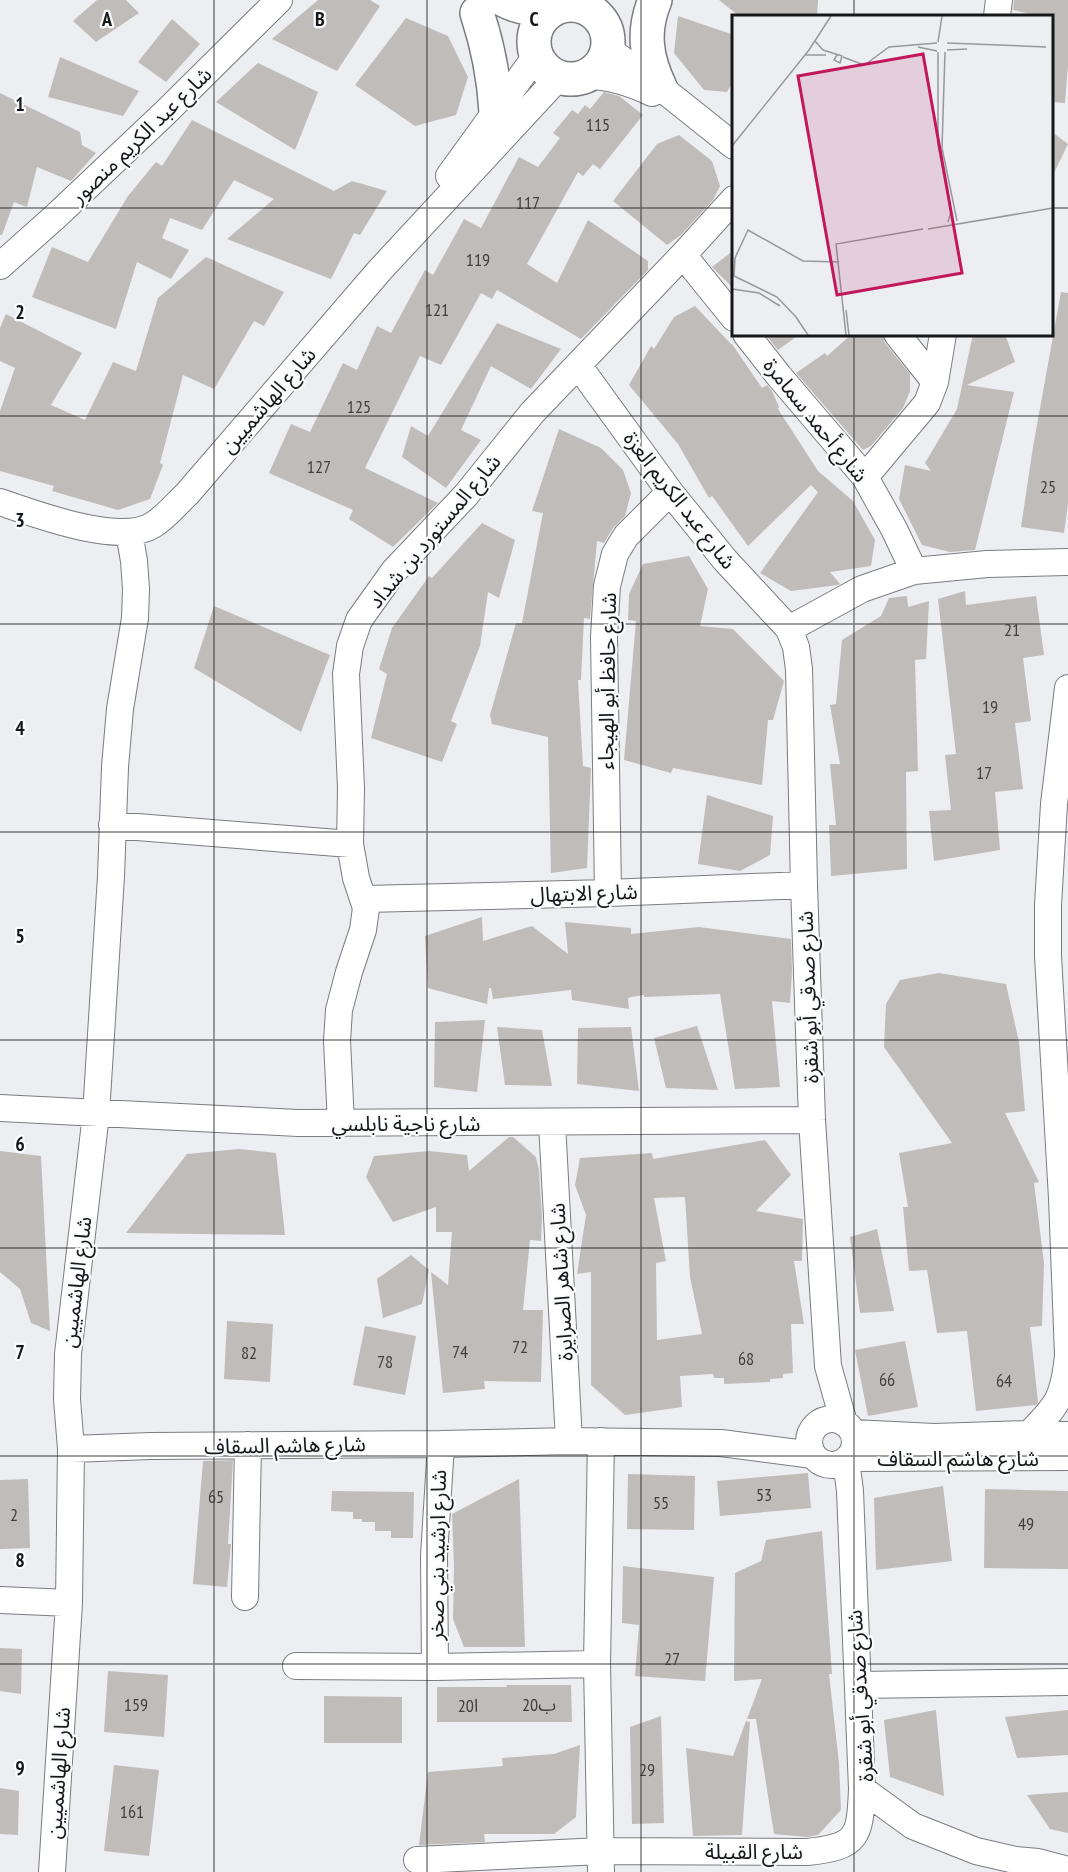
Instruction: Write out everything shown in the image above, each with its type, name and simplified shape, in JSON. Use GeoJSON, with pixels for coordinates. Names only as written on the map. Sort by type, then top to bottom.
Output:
{"type":"FeatureCollection","features":[{"type":"Feature","properties":{"kind":"main road"},"geometry":{"type":"LineString","coordinates":[[480,4],[555,65],[598,69],[609,46],[653,0]]}},
{"type":"Feature","properties":{"kind":"main road"},"geometry":{"type":"LineString","coordinates":[[653,0],[647,42],[651,68],[660,87]]}},
{"type":"Feature","properties":{"kind":"main road"},"geometry":{"type":"LineString","coordinates":[[480,4],[535,10],[575,4],[589,9],[604,23],[609,46]]}},
{"type":"Feature","properties":{"kind":"main road"},"geometry":{"type":"LineString","coordinates":[[480,4],[492,65],[496,112]]}},
{"type":"Feature","properties":{"kind":"main road"},"geometry":{"type":"LineString","coordinates":[[555,65],[534,37],[538,24],[546,14],[575,4]]}},
{"type":"Feature","properties":{"kind":"street","name":"شارع عبد الكريم منصور"},"geometry":{"type":"LineString","coordinates":[[0,266],[166,112],[279,0]]}},
{"type":"Feature","properties":{"kind":"street"},"geometry":{"type":"LineString","coordinates":[[997,15],[999,0]]}},
{"type":"Feature","properties":{"kind":"street"},"geometry":{"type":"LineString","coordinates":[[609,46],[732,144]]}},
{"type":"Feature","properties":{"kind":"street"},"geometry":{"type":"LineString","coordinates":[[555,65],[635,85],[693,113]]}},
{"type":"Feature","properties":{"kind":"street","name":"شارع الهاشميين"},"geometry":{"type":"LineString","coordinates":[[380,270],[496,112],[555,65]]}},
{"type":"Feature","properties":{"kind":"street","name":"شارع الهاشميين"},"geometry":{"type":"LineString","coordinates":[[70,1449],[66,1399],[68,1354],[96,1114],[120,709],[135,618],[134,561],[140,529],[187,494],[555,65]]}},
{"type":"Feature","properties":{"kind":"street","name":"شارع المستورد بن شداد"},"geometry":{"type":"LineString","coordinates":[[341,1123],[337,1041],[339,1010],[348,972],[363,930],[366,908],[356,878],[350,844],[351,788],[346,674],[350,646],[359,620],[394,571],[466,495],[532,413],[732,201]]}},
{"type":"Feature","properties":{"kind":"street"},"geometry":{"type":"LineString","coordinates":[[683,255],[732,316]]}},
{"type":"Feature","properties":{"kind":"street","name":"شارع أحمد سمامرة"},"geometry":{"type":"LineString","coordinates":[[748,336],[865,477],[914,571]]}},
{"type":"Feature","properties":{"kind":"street"},"geometry":{"type":"LineString","coordinates":[[899,336],[935,382]]}},
{"type":"Feature","properties":{"kind":"street"},"geometry":{"type":"LineString","coordinates":[[865,477],[927,403],[935,382],[943,336]]}},
{"type":"Feature","properties":{"kind":"street","name":"شارع عبد الكريم العزة"},"geometry":{"type":"LineString","coordinates":[[578,365],[670,492],[725,560],[789,629]]}},
{"type":"Feature","properties":{"kind":"street","name":"شارع حافظ أبو الهيجاء"},"geometry":{"type":"LineString","coordinates":[[608,893],[604,649],[607,586],[615,554],[626,536],[670,492]]}},
{"type":"Feature","properties":{"kind":"street"},"geometry":{"type":"LineString","coordinates":[[0,502],[44,518],[97,530],[140,529]]}},
{"type":"Feature","properties":{"kind":"street"},"geometry":{"type":"LineString","coordinates":[[789,629],[862,589],[914,571],[987,564],[1068,562]]}},
{"type":"Feature","properties":{"kind":"street","name":"شارع صدقي أبو شقرة"},"geometry":{"type":"LineString","coordinates":[[789,629],[799,669],[812,1120],[833,1427]]}},
{"type":"Feature","properties":{"kind":"street"},"geometry":{"type":"LineString","coordinates":[[1029,1434],[1048,1415],[1060,1398],[1066,1378],[1068,1355],[1065,1198],[1048,956],[1048,905],[1050,850],[1062,781],[1068,688]]}},
{"type":"Feature","properties":{"kind":"street"},"geometry":{"type":"LineString","coordinates":[[112,825],[350,844]]}},
{"type":"Feature","properties":{"kind":"street","name":"شارع الابتهال"},"geometry":{"type":"LineString","coordinates":[[364,899],[804,885]]}},
{"type":"Feature","properties":{"kind":"street","name":"شارع ناجية نابلسي"},"geometry":{"type":"LineString","coordinates":[[0,1108],[298,1123],[812,1120]]}},
{"type":"Feature","properties":{"kind":"street","name":"شارع شاهر الصرايرة"},"geometry":{"type":"LineString","coordinates":[[552,1123],[569,1441]]}},
{"type":"Feature","properties":{"kind":"street"},"geometry":{"type":"LineString","coordinates":[[833,1427],[855,1446],[834,1460],[810,1447],[810,1438],[833,1427]]}},
{"type":"Feature","properties":{"kind":"street","name":"شارع هاشم السقاف"},"geometry":{"type":"LineString","coordinates":[[721,1443],[833,1427],[934,1437],[1068,1435]]}},
{"type":"Feature","properties":{"kind":"street"},"geometry":{"type":"LineString","coordinates":[[601,1441],[597,1664],[601,1861]]}},
{"type":"Feature","properties":{"kind":"street","name":"شارع هاشم السقاف"},"geometry":{"type":"LineString","coordinates":[[70,1449],[601,1441],[721,1443],[834,1460],[1068,1457]]}},
{"type":"Feature","properties":{"kind":"street","name":"شارع ارشيد بني صخر"},"geometry":{"type":"LineString","coordinates":[[435,1667],[434,1556],[441,1444]]}},
{"type":"Feature","properties":{"kind":"street"},"geometry":{"type":"LineString","coordinates":[[245,1597],[248,1446]]}},
{"type":"Feature","properties":{"kind":"street"},"geometry":{"type":"LineString","coordinates":[[0,1600],[69,1602],[70,1449]]}},
{"type":"Feature","properties":{"kind":"street","name":"شارع صدقي أبو شقرة"},"geometry":{"type":"LineString","coordinates":[[834,1460],[836,1491],[850,1524],[862,1789],[914,1826],[976,1851],[1068,1870]]}},
{"type":"Feature","properties":{"kind":"street","name":"شارع الهاشميين"},"geometry":{"type":"LineString","coordinates":[[52,1872],[69,1602]]}},
{"type":"Feature","properties":{"kind":"street"},"geometry":{"type":"LineString","coordinates":[[296,1666],[435,1667],[597,1664]]}},
{"type":"Feature","properties":{"kind":"street"},"geometry":{"type":"LineString","coordinates":[[858,1685],[1068,1682]]}},
{"type":"Feature","properties":{"kind":"street","name":"شارع القبيلة"},"geometry":{"type":"LineString","coordinates":[[417,1860],[601,1861],[826,1850],[840,1847],[856,1832],[861,1821],[862,1789]]}},
{"type":"Feature","properties":{"kind":"building"},"geometry":{"type":"Polygon","coordinates":[[[97,0],[126,0],[139,13],[96,42],[73,21],[97,0]]]}},
{"type":"Feature","properties":{"kind":"building"},"geometry":{"type":"Polygon","coordinates":[[[318,0],[370,0],[380,6],[337,71],[272,39],[318,0]]]}},
{"type":"Feature","properties":{"kind":"building"},"geometry":{"type":"Polygon","coordinates":[[[719,0],[818,0],[817,15],[738,15],[719,0]]]}},
{"type":"Feature","properties":{"kind":"building"},"geometry":{"type":"Polygon","coordinates":[[[1014,0],[1068,0],[1068,65],[1065,103],[1053,102],[1053,15],[1036,15],[1013,10],[1014,0]]]}},
{"type":"Feature","properties":{"kind":"building"},"geometry":{"type":"Polygon","coordinates":[[[678,16],[732,34],[732,83],[727,92],[704,90],[674,53],[678,16]]]}},
{"type":"Feature","properties":{"kind":"building"},"geometry":{"type":"Polygon","coordinates":[[[406,18],[448,36],[468,77],[456,115],[415,126],[355,85],[406,18]]]}},
{"type":"Feature","properties":{"kind":"building"},"geometry":{"type":"Polygon","coordinates":[[[172,19],[200,44],[166,82],[138,62],[172,19]]]}},
{"type":"Feature","properties":{"kind":"building"},"geometry":{"type":"Polygon","coordinates":[[[60,57],[139,91],[123,116],[48,97],[60,57]]]}},
{"type":"Feature","properties":{"kind":"building"},"geometry":{"type":"Polygon","coordinates":[[[258,63],[318,92],[295,150],[216,102],[258,63]]]}},
{"type":"Feature","properties":{"kind":"building"},"geometry":{"type":"Polygon","coordinates":[[[604,92],[619,96],[643,115],[600,169],[593,164],[583,176],[578,172],[527,264],[557,283],[588,220],[648,261],[648,270],[581,339],[497,290],[492,299],[481,293],[441,365],[420,356],[365,468],[438,503],[393,547],[349,519],[353,510],[269,473],[291,424],[310,432],[343,363],[357,370],[377,326],[391,333],[425,270],[433,275],[464,219],[481,228],[519,157],[538,167],[560,138],[553,133],[572,110],[578,114],[585,105],[590,109],[604,92]]]}},
{"type":"Feature","properties":{"kind":"building"},"geometry":{"type":"Polygon","coordinates":[[[0,93],[80,132],[82,145],[96,153],[71,181],[37,167],[27,207],[14,202],[2,235],[0,235],[0,93]]]}},
{"type":"Feature","properties":{"kind":"building"},"geometry":{"type":"Polygon","coordinates":[[[192,120],[334,191],[352,181],[387,191],[360,235],[354,233],[331,279],[227,239],[274,199],[234,180],[202,230],[170,218],[162,238],[189,250],[171,279],[137,262],[116,329],[32,297],[52,247],[88,262],[128,196],[156,162],[162,166],[192,120]]]}},
{"type":"Feature","properties":{"kind":"building"},"geometry":{"type":"Polygon","coordinates":[[[1053,133],[1068,144],[1053,175],[1053,133]]]}},
{"type":"Feature","properties":{"kind":"building"},"geometry":{"type":"Polygon","coordinates":[[[679,135],[712,161],[720,186],[713,200],[681,235],[667,245],[613,201],[657,144],[679,135]]]}},
{"type":"Feature","properties":{"kind":"building"},"geometry":{"type":"Polygon","coordinates":[[[732,252],[732,287],[712,267],[732,252]]]}},
{"type":"Feature","properties":{"kind":"building"},"geometry":{"type":"Polygon","coordinates":[[[206,257],[284,292],[264,326],[254,321],[214,389],[183,375],[160,463],[163,465],[150,499],[118,510],[52,491],[54,486],[0,471],[0,411],[15,368],[0,361],[0,328],[6,314],[82,353],[51,405],[85,420],[113,362],[136,371],[158,298],[206,257]]]}},
{"type":"Feature","properties":{"kind":"building"},"geometry":{"type":"Polygon","coordinates":[[[1061,292],[1068,293],[1068,504],[1064,533],[1021,527],[1061,292]]]}},
{"type":"Feature","properties":{"kind":"building"},"geometry":{"type":"Polygon","coordinates":[[[695,306],[732,344],[762,388],[767,385],[772,391],[778,409],[818,471],[853,501],[875,540],[871,566],[830,572],[840,584],[838,585],[791,591],[760,573],[818,492],[811,485],[748,546],[712,496],[709,498],[678,444],[629,385],[651,346],[654,349],[674,317],[695,306]]]}},
{"type":"Feature","properties":{"kind":"building"},"geometry":{"type":"Polygon","coordinates":[[[497,323],[561,349],[531,389],[491,366],[461,430],[481,440],[446,488],[402,457],[411,426],[428,436],[497,323]]]}},
{"type":"Feature","properties":{"kind":"building"},"geometry":{"type":"Polygon","coordinates":[[[767,336],[797,336],[778,350],[767,336]]]}},
{"type":"Feature","properties":{"kind":"building"},"geometry":{"type":"Polygon","coordinates":[[[850,336],[883,336],[885,343],[910,374],[910,391],[903,408],[871,446],[863,450],[796,373],[825,353],[827,356],[850,336]]]}},
{"type":"Feature","properties":{"kind":"building"},"geometry":{"type":"Polygon","coordinates":[[[973,336],[1006,336],[1015,362],[967,385],[1014,392],[975,550],[950,552],[922,545],[899,499],[905,465],[931,471],[925,463],[957,409],[973,336]]]}},
{"type":"Feature","properties":{"kind":"building"},"geometry":{"type":"Polygon","coordinates":[[[559,429],[601,448],[623,470],[631,493],[625,516],[613,528],[604,543],[597,541],[590,619],[584,618],[581,680],[578,680],[583,766],[591,768],[587,868],[551,873],[548,737],[492,724],[490,715],[516,623],[522,623],[543,513],[532,511],[559,429]]]}},
{"type":"Feature","properties":{"kind":"building"},"geometry":{"type":"Polygon","coordinates":[[[482,523],[515,540],[499,598],[488,592],[480,646],[451,721],[457,724],[442,762],[371,738],[387,674],[379,669],[392,628],[429,576],[432,578],[482,523]]]}},
{"type":"Feature","properties":{"kind":"building"},"geometry":{"type":"Polygon","coordinates":[[[689,556],[708,589],[700,626],[733,629],[784,681],[773,720],[768,720],[762,785],[673,768],[671,773],[624,760],[636,621],[628,620],[629,594],[643,564],[689,556]]]}},
{"type":"Feature","properties":{"kind":"building"},"geometry":{"type":"Polygon","coordinates":[[[965,591],[966,605],[1036,596],[1044,655],[1023,658],[1031,721],[1015,723],[1023,789],[995,792],[1000,850],[934,861],[929,811],[951,810],[945,755],[956,754],[938,599],[965,591]]]}},
{"type":"Feature","properties":{"kind":"building"},"geometry":{"type":"Polygon","coordinates":[[[907,596],[908,607],[929,601],[926,659],[915,660],[918,771],[906,772],[907,869],[831,876],[829,825],[836,825],[830,764],[840,764],[830,705],[836,704],[842,640],[881,616],[889,598],[907,596]]]}},
{"type":"Feature","properties":{"kind":"building"},"geometry":{"type":"Polygon","coordinates":[[[214,606],[330,655],[301,732],[194,668],[214,606]]]}},
{"type":"Feature","properties":{"kind":"building"},"geometry":{"type":"Polygon","coordinates":[[[707,795],[773,816],[770,855],[740,871],[698,864],[707,795]]]}},
{"type":"Feature","properties":{"kind":"building"},"geometry":{"type":"Polygon","coordinates":[[[482,917],[483,941],[532,926],[568,954],[565,922],[631,928],[631,934],[699,927],[791,939],[790,1003],[772,1001],[780,1087],[735,1089],[720,994],[631,997],[628,998],[629,1009],[572,1000],[571,990],[493,999],[491,988],[489,988],[487,1004],[428,988],[425,936],[482,917]]]}},
{"type":"Feature","properties":{"kind":"building"},"geometry":{"type":"Polygon","coordinates":[[[939,973],[1006,984],[1019,1042],[1025,1111],[1005,1113],[1039,1182],[1034,1183],[1044,1263],[1042,1326],[1030,1327],[1038,1402],[1036,1405],[976,1411],[967,1331],[937,1333],[927,1270],[909,1271],[903,1207],[908,1207],[899,1153],[952,1143],[884,1047],[886,1004],[900,980],[939,973]]]}},
{"type":"Feature","properties":{"kind":"building"},"geometry":{"type":"Polygon","coordinates":[[[485,1020],[477,1092],[434,1087],[435,1022],[485,1020]]]}},
{"type":"Feature","properties":{"kind":"building"},"geometry":{"type":"Polygon","coordinates":[[[697,1026],[718,1090],[666,1088],[654,1038],[697,1026]]]}},
{"type":"Feature","properties":{"kind":"building"},"geometry":{"type":"Polygon","coordinates":[[[497,1027],[542,1030],[552,1086],[505,1085],[497,1027]]]}},
{"type":"Feature","properties":{"kind":"building"},"geometry":{"type":"Polygon","coordinates":[[[631,1027],[639,1091],[577,1084],[578,1028],[631,1027]]]}},
{"type":"Feature","properties":{"kind":"building"},"geometry":{"type":"Polygon","coordinates":[[[509,1137],[513,1137],[536,1157],[539,1170],[541,1241],[530,1240],[523,1310],[543,1310],[541,1382],[484,1381],[485,1389],[443,1393],[431,1272],[448,1285],[452,1232],[436,1232],[436,1207],[393,1222],[366,1177],[374,1156],[429,1151],[467,1155],[469,1171],[509,1137]]]}},
{"type":"Feature","properties":{"kind":"building"},"geometry":{"type":"Polygon","coordinates":[[[765,1140],[791,1175],[756,1211],[803,1219],[802,1261],[794,1261],[804,1324],[791,1324],[793,1373],[783,1374],[783,1378],[770,1379],[770,1382],[724,1384],[724,1378],[714,1378],[713,1374],[680,1376],[682,1407],[625,1415],[591,1385],[591,1272],[577,1274],[586,1215],[575,1185],[580,1158],[652,1153],[653,1159],[765,1140]],[[685,1197],[654,1198],[666,1261],[656,1263],[657,1340],[702,1334],[690,1277],[685,1197]]]}},
{"type":"Feature","properties":{"kind":"building"},"geometry":{"type":"Polygon","coordinates":[[[239,1149],[276,1153],[285,1235],[126,1233],[187,1154],[239,1149]]]}},
{"type":"Feature","properties":{"kind":"building"},"geometry":{"type":"Polygon","coordinates":[[[0,1151],[41,1156],[50,1331],[31,1323],[20,1289],[0,1272],[0,1151]]]}},
{"type":"Feature","properties":{"kind":"building"},"geometry":{"type":"Polygon","coordinates":[[[877,1229],[894,1311],[860,1313],[850,1237],[877,1229]]]}},
{"type":"Feature","properties":{"kind":"building"},"geometry":{"type":"Polygon","coordinates":[[[411,1255],[429,1270],[422,1304],[383,1318],[377,1279],[411,1255]]]}},
{"type":"Feature","properties":{"kind":"building"},"geometry":{"type":"Polygon","coordinates":[[[227,1321],[273,1324],[270,1382],[224,1379],[227,1321]]]}},
{"type":"Feature","properties":{"kind":"building"},"geometry":{"type":"Polygon","coordinates":[[[365,1326],[416,1336],[405,1395],[353,1385],[365,1326]]]}},
{"type":"Feature","properties":{"kind":"building"},"geometry":{"type":"Polygon","coordinates":[[[905,1341],[918,1407],[868,1416],[855,1350],[905,1341]]]}},
{"type":"Feature","properties":{"kind":"building"},"geometry":{"type":"Polygon","coordinates":[[[233,1460],[228,1544],[231,1544],[227,1587],[193,1584],[203,1461],[233,1460]]]}},
{"type":"Feature","properties":{"kind":"building"},"geometry":{"type":"Polygon","coordinates":[[[808,1473],[811,1508],[720,1516],[717,1481],[808,1473]]]}},
{"type":"Feature","properties":{"kind":"building"},"geometry":{"type":"Polygon","coordinates":[[[628,1474],[695,1476],[694,1530],[627,1529],[628,1474]]]}},
{"type":"Feature","properties":{"kind":"building"},"geometry":{"type":"Polygon","coordinates":[[[28,1479],[30,1548],[0,1549],[0,1480],[28,1479]]]}},
{"type":"Feature","properties":{"kind":"building"},"geometry":{"type":"Polygon","coordinates":[[[519,1479],[525,1647],[464,1647],[453,1619],[452,1514],[519,1479]]]}},
{"type":"Feature","properties":{"kind":"building"},"geometry":{"type":"Polygon","coordinates":[[[943,1486],[952,1561],[876,1570],[874,1498],[943,1486]]]}},
{"type":"Feature","properties":{"kind":"building"},"geometry":{"type":"Polygon","coordinates":[[[985,1489],[1068,1491],[1068,1569],[984,1568],[985,1489]]]}},
{"type":"Feature","properties":{"kind":"building"},"geometry":{"type":"Polygon","coordinates":[[[332,1491],[414,1492],[413,1538],[391,1538],[391,1531],[375,1531],[375,1522],[353,1519],[353,1512],[331,1511],[332,1491]]]}},
{"type":"Feature","properties":{"kind":"building"},"geometry":{"type":"Polygon","coordinates":[[[822,1531],[832,1674],[829,1674],[839,1763],[841,1810],[818,1835],[807,1837],[774,1834],[756,1719],[747,1719],[762,1679],[734,1681],[735,1573],[761,1561],[766,1540],[822,1531]]]}},
{"type":"Feature","properties":{"kind":"building"},"geometry":{"type":"Polygon","coordinates":[[[623,1566],[714,1577],[705,1681],[635,1676],[639,1625],[622,1623],[623,1566]]]}},
{"type":"Feature","properties":{"kind":"building"},"geometry":{"type":"Polygon","coordinates":[[[0,1648],[22,1649],[21,1694],[0,1691],[0,1648]]]}},
{"type":"Feature","properties":{"kind":"building"},"geometry":{"type":"Polygon","coordinates":[[[108,1671],[168,1675],[164,1737],[104,1732],[108,1671]]]}},
{"type":"Feature","properties":{"kind":"building"},"geometry":{"type":"Polygon","coordinates":[[[506,1685],[571,1685],[572,1722],[437,1722],[437,1687],[507,1687],[506,1685]]]}},
{"type":"Feature","properties":{"kind":"building"},"geometry":{"type":"Polygon","coordinates":[[[324,1696],[402,1697],[402,1743],[324,1743],[324,1696]]]}},
{"type":"Feature","properties":{"kind":"building"},"geometry":{"type":"Polygon","coordinates":[[[936,1710],[944,1796],[890,1777],[884,1720],[936,1710]]]}},
{"type":"Feature","properties":{"kind":"building"},"geometry":{"type":"Polygon","coordinates":[[[1068,1710],[1068,1755],[1017,1758],[1005,1717],[1068,1710]]]}},
{"type":"Feature","properties":{"kind":"building"},"geometry":{"type":"Polygon","coordinates":[[[661,1716],[664,1823],[632,1824],[630,1727],[661,1716]]]}},
{"type":"Feature","properties":{"kind":"building"},"geometry":{"type":"Polygon","coordinates":[[[746,1721],[750,1722],[742,1835],[693,1836],[686,1748],[733,1756],[746,1721]]]}},
{"type":"Feature","properties":{"kind":"building"},"geometry":{"type":"Polygon","coordinates":[[[580,1745],[576,1817],[554,1834],[484,1834],[485,1842],[419,1845],[428,1772],[503,1766],[502,1758],[554,1754],[580,1745]]]}},
{"type":"Feature","properties":{"kind":"building"},"geometry":{"type":"Polygon","coordinates":[[[114,1765],[159,1770],[149,1856],[104,1851],[114,1765]]]}},
{"type":"Feature","properties":{"kind":"building"},"geometry":{"type":"Polygon","coordinates":[[[0,1788],[19,1791],[18,1835],[0,1834],[0,1788]]]}},
{"type":"Feature","properties":{"kind":"building"},"geometry":{"type":"Polygon","coordinates":[[[1068,1792],[1068,1833],[1050,1829],[1027,1795],[1068,1792]]]}}]}
